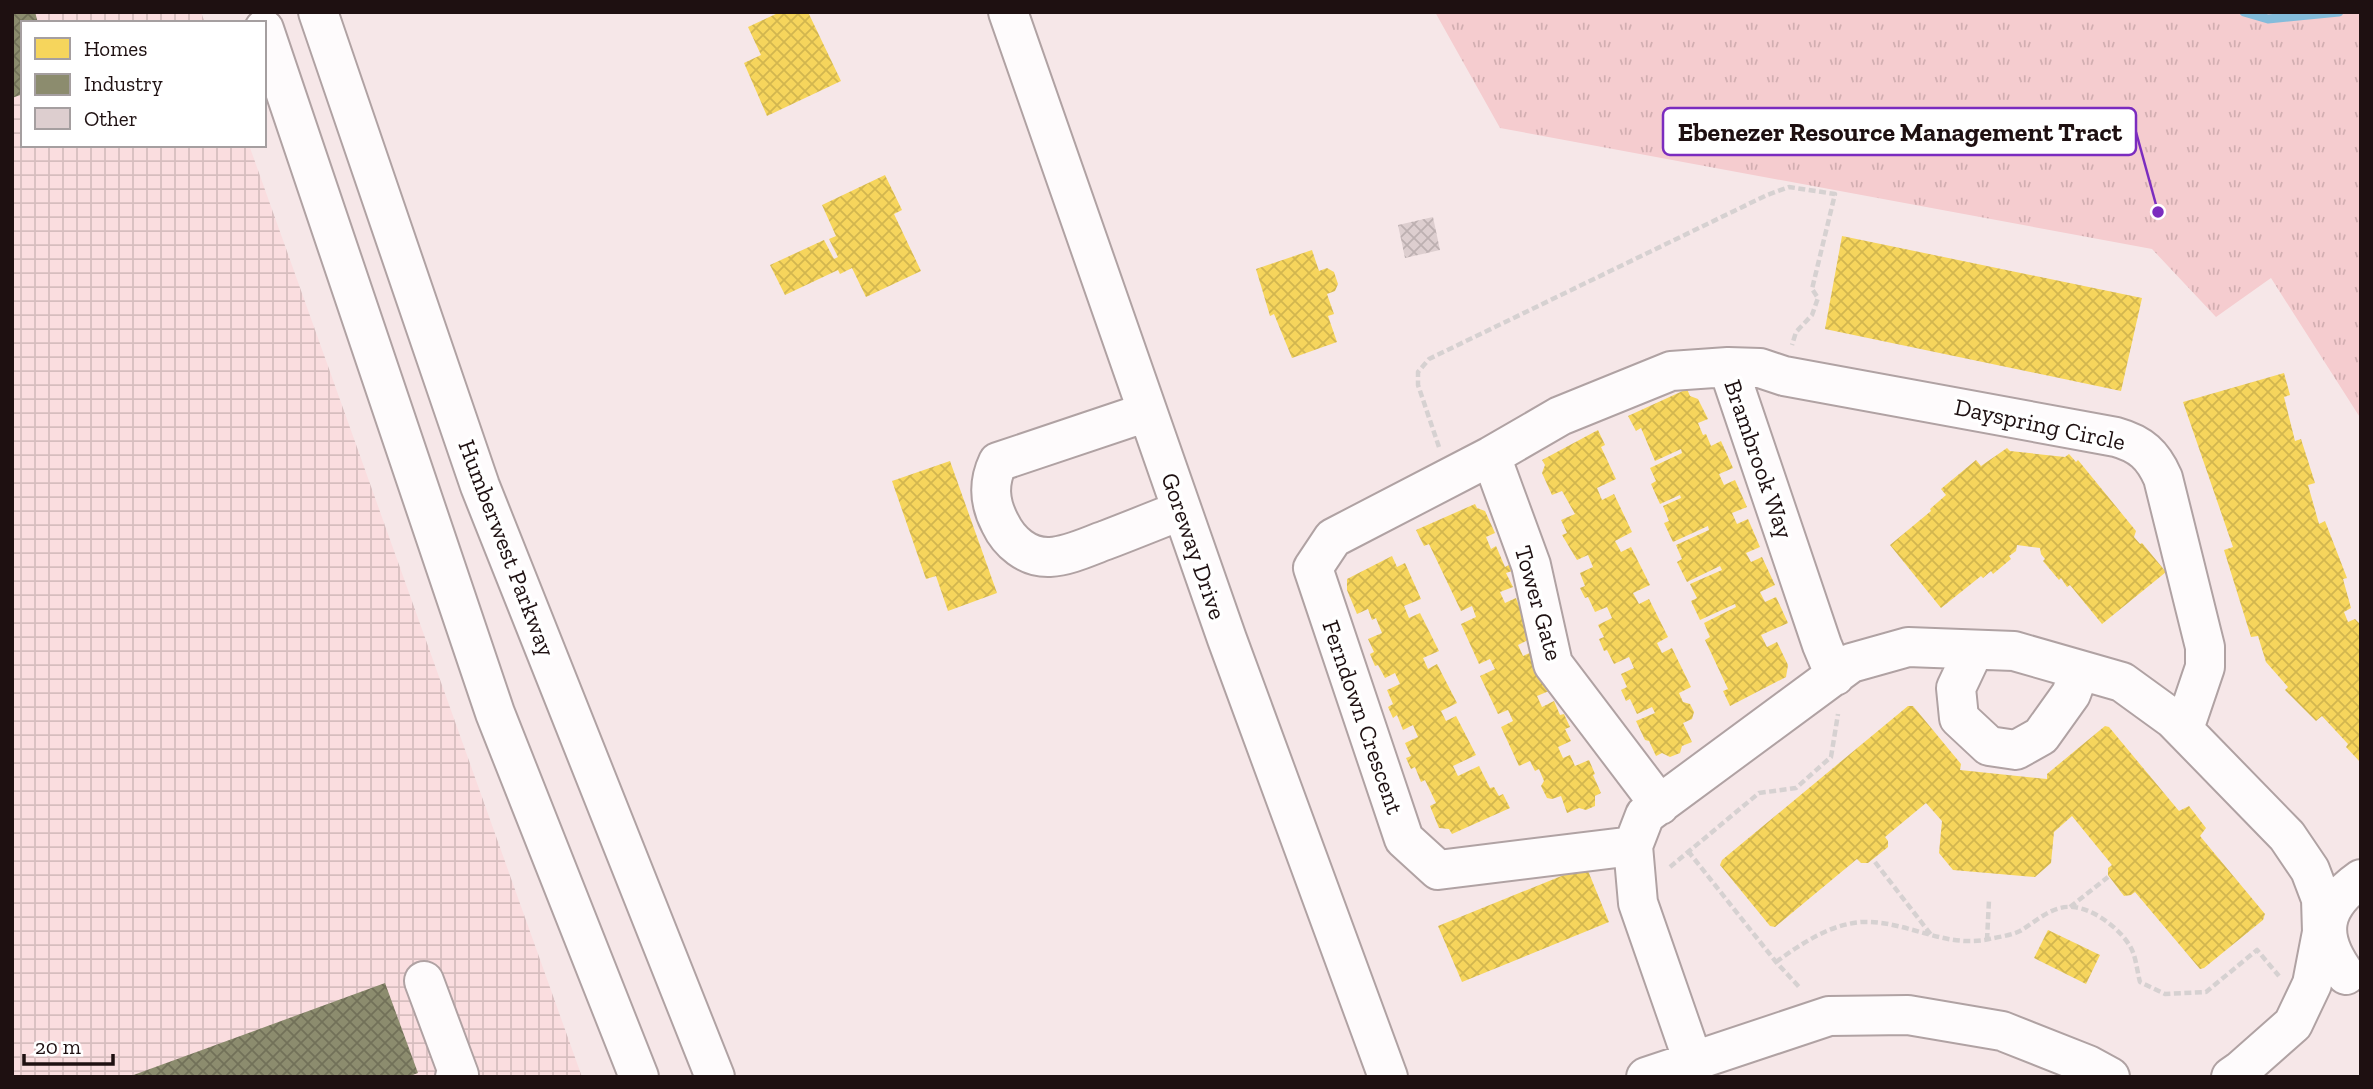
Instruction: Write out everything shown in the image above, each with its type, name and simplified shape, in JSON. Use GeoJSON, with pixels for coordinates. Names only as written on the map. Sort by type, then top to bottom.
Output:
{"type":"FeatureCollection","features":[{"type":"Feature","properties":{"kind":"street","name":"Humberwest Parkway"},"geometry":{"type":"LineString","coordinates":[[318,12],[480,485],[715,1077]]}},
{"type":"Feature","properties":{"kind":"street","name":"Goreway Drive"},"geometry":{"type":"LineString","coordinates":[[1008,12],[1147,412],[1388,1077]]}},
{"type":"Feature","properties":{"kind":"street"},"geometry":{"type":"LineString","coordinates":[[266,35],[495,713],[639,1077]]}},
{"type":"Feature","properties":{"kind":"street","name":"Dayspring Circle"},"geometry":{"type":"LineString","coordinates":[[1728,367],[1760,368],[1784,376],[2116,437],[2147,451],[2163,478],[2205,647],[2204,667],[2184,729]]}},
{"type":"Feature","properties":{"kind":"street","name":"Brambrook Way"},"geometry":{"type":"LineString","coordinates":[[1491,456],[1560,416],[1671,371],[1728,367],[1837,694]]}},
{"type":"Feature","properties":{"kind":"street"},"geometry":{"type":"LineString","coordinates":[[1147,412],[998,462],[992,476],[990,493],[994,513],[1007,537],[1023,551],[1048,557],[1074,552],[1182,510]]}},
{"type":"Feature","properties":{"kind":"street","name":"Ferndown Crescent"},"geometry":{"type":"LineString","coordinates":[[1491,456],[1333,538],[1313,568],[1404,839],[1438,870],[1633,846]]}},
{"type":"Feature","properties":{"kind":"street","name":"Tower Gate"},"geometry":{"type":"LineString","coordinates":[[1491,456],[1531,565],[1553,664],[1660,805]]}},
{"type":"Feature","properties":{"kind":"street"},"geometry":{"type":"LineString","coordinates":[[1693,1060],[1638,903],[1633,846],[1645,815],[1837,694],[1851,663],[1908,647],[2014,651],[2122,681],[2184,729],[2287,836],[2310,870],[2321,899],[2341,895]]}},
{"type":"Feature","properties":{"kind":"street"},"geometry":{"type":"LineString","coordinates":[[1975,650],[1956,688],[1959,719],[1989,746],[2016,750],[2041,736],[2071,694],[2080,670]]}},
{"type":"Feature","properties":{"kind":"street"},"geometry":{"type":"LineString","coordinates":[[2231,1077],[2293,1024],[2312,984],[2342,970],[2322,932],[2341,895]]}},
{"type":"Feature","properties":{"kind":"street"},"geometry":{"type":"LineString","coordinates":[[424,981],[459,1075],[455,1077]]}},
{"type":"Feature","properties":{"kind":"street"},"geometry":{"type":"LineString","coordinates":[[1646,1077],[1829,1016],[1908,1015],[2002,1031],[2110,1077]]}},
{"type":"Feature","properties":{"kind":"path"},"geometry":{"type":"LineString","coordinates":[[1452,477],[1418,385],[1418,372],[1429,359],[1767,195],[1789,187],[1835,194],[1812,289],[1818,298],[1812,315],[1796,332],[1784,376]]}},
{"type":"Feature","properties":{"kind":"path"},"geometry":{"type":"LineString","coordinates":[[1636,887],[1661,874],[1759,793],[1796,788],[1831,757],[1837,694]]}},
{"type":"Feature","properties":{"kind":"path"},"geometry":{"type":"LineString","coordinates":[[1688,851],[1799,988],[1839,1016]]}},
{"type":"Feature","properties":{"kind":"path"},"geometry":{"type":"LineString","coordinates":[[1875,862],[1933,937]]}},
{"type":"Feature","properties":{"kind":"path"},"geometry":{"type":"LineString","coordinates":[[2070,908],[2108,877]]}},
{"type":"Feature","properties":{"kind":"path"},"geometry":{"type":"LineString","coordinates":[[1987,940],[1989,900]]}},
{"type":"Feature","properties":{"kind":"path"},"geometry":{"type":"LineString","coordinates":[[1776,962],[1808,939],[1846,925],[1863,922],[1885,924],[1961,942],[1987,940],[2019,932],[2052,910],[2070,908],[2097,916],[2118,931],[2131,947],[2140,982],[2165,994],[2206,992],[2257,950],[2303,1003]]}},
{"type":"Feature","properties":{"kind":"shaded area"},"geometry":{"type":"Polygon","coordinates":[[[12,12],[201,12],[204,21],[21,21],[21,147],[250,147],[582,1077],[12,1077],[12,12]]]}},
{"type":"Feature","properties":{"kind":"green space"},"geometry":{"type":"Polygon","coordinates":[[[1435,12],[2361,12],[2361,419],[2271,278],[2216,317],[2152,249],[1500,128],[1435,12]]]}},
{"type":"Feature","properties":{"kind":"building: Homes"},"geometry":{"type":"Polygon","coordinates":[[[780,12],[808,12],[841,81],[767,116],[744,63],[761,55],[748,27],[780,12]]]}},
{"type":"Feature","properties":{"kind":"building: Homes"},"geometry":{"type":"Polygon","coordinates":[[[885,175],[902,210],[894,214],[921,271],[866,297],[852,268],[840,274],[838,270],[785,295],[770,265],[824,240],[834,259],[838,257],[829,239],[836,236],[822,205],[885,175]]]}},
{"type":"Feature","properties":{"kind":"building: Homes"},"geometry":{"type":"Polygon","coordinates":[[[1842,236],[2142,298],[2121,391],[1825,329],[1842,236]]]}},
{"type":"Feature","properties":{"kind":"building: Homes"},"geometry":{"type":"Polygon","coordinates":[[[1312,250],[1319,271],[1327,268],[1334,272],[1338,284],[1335,291],[1327,294],[1334,314],[1328,316],[1337,342],[1292,358],[1274,314],[1270,316],[1256,269],[1312,250]]]}},
{"type":"Feature","properties":{"kind":"building: Homes"},"geometry":{"type":"Polygon","coordinates":[[[2284,373],[2290,395],[2284,397],[2295,441],[2301,439],[2315,483],[2308,485],[2319,524],[2325,521],[2347,578],[2343,579],[2351,608],[2344,612],[2348,622],[2355,619],[2361,625],[2361,763],[2346,747],[2348,744],[2322,716],[2316,721],[2285,690],[2288,687],[2266,662],[2258,636],[2251,637],[2224,550],[2233,547],[2183,402],[2284,373]]]}},
{"type":"Feature","properties":{"kind":"building: Homes"},"geometry":{"type":"Polygon","coordinates":[[[1687,389],[1690,396],[1698,399],[1708,419],[1698,423],[1703,435],[1706,434],[1711,446],[1721,441],[1733,468],[1719,474],[1724,485],[1735,480],[1747,507],[1732,513],[1737,524],[1748,519],[1760,547],[1746,553],[1751,562],[1762,557],[1775,585],[1760,592],[1765,602],[1776,597],[1788,623],[1761,635],[1767,647],[1777,642],[1788,665],[1786,677],[1730,706],[1723,691],[1728,689],[1705,640],[1710,637],[1704,623],[1736,607],[1735,604],[1700,620],[1691,601],[1697,598],[1690,584],[1722,570],[1720,566],[1687,582],[1677,562],[1682,559],[1676,545],[1709,530],[1708,526],[1673,542],[1664,523],[1669,521],[1663,506],[1681,498],[1680,495],[1660,504],[1651,484],[1656,481],[1650,468],[1682,453],[1681,449],[1655,461],[1641,428],[1636,431],[1628,416],[1687,389]]]}},
{"type":"Feature","properties":{"kind":"building: Homes"},"geometry":{"type":"Polygon","coordinates":[[[1598,430],[1605,445],[1601,447],[1616,479],[1597,488],[1602,500],[1614,494],[1632,532],[1615,541],[1621,552],[1631,547],[1650,585],[1633,593],[1639,604],[1649,599],[1668,637],[1657,643],[1662,653],[1672,648],[1691,687],[1679,693],[1683,702],[1690,704],[1694,712],[1692,719],[1683,723],[1692,742],[1682,746],[1680,753],[1670,757],[1662,753],[1656,756],[1636,721],[1655,713],[1652,707],[1637,714],[1630,699],[1626,701],[1621,690],[1627,687],[1621,674],[1634,668],[1629,657],[1614,664],[1607,650],[1604,651],[1599,639],[1604,637],[1598,625],[1612,618],[1607,607],[1595,612],[1580,588],[1585,586],[1580,573],[1593,567],[1588,555],[1577,560],[1562,535],[1567,533],[1561,520],[1575,514],[1562,491],[1552,495],[1542,473],[1545,465],[1542,460],[1598,430]]]}},
{"type":"Feature","properties":{"kind":"building: Homes"},"geometry":{"type":"Polygon","coordinates":[[[2007,448],[2010,451],[2065,457],[2069,454],[2076,462],[2078,460],[2136,531],[2134,537],[2166,572],[2102,624],[2070,585],[2067,587],[2061,578],[2059,580],[2043,561],[2045,559],[2040,548],[2017,545],[2016,551],[2009,556],[2011,559],[1993,574],[1991,571],[1983,578],[1981,576],[1941,608],[1890,545],[1946,495],[1941,489],[1976,460],[1981,466],[2007,448]]]}},
{"type":"Feature","properties":{"kind":"building: Homes"},"geometry":{"type":"Polygon","coordinates":[[[950,461],[997,593],[948,611],[936,576],[926,579],[892,481],[950,461]]]}},
{"type":"Feature","properties":{"kind":"building: Homes"},"geometry":{"type":"Polygon","coordinates":[[[1475,504],[1477,508],[1485,511],[1495,533],[1486,537],[1491,549],[1496,546],[1505,567],[1509,565],[1512,571],[1506,573],[1513,587],[1500,592],[1505,603],[1516,598],[1532,638],[1518,645],[1523,656],[1534,651],[1549,691],[1537,696],[1542,707],[1554,701],[1560,715],[1564,714],[1570,727],[1565,729],[1571,741],[1558,747],[1563,758],[1570,755],[1575,766],[1589,760],[1595,774],[1593,775],[1601,793],[1595,796],[1595,806],[1586,810],[1579,808],[1567,813],[1561,796],[1547,798],[1541,786],[1544,781],[1539,769],[1535,771],[1530,761],[1519,766],[1501,727],[1513,721],[1508,710],[1498,714],[1480,676],[1495,669],[1490,659],[1479,664],[1461,624],[1476,617],[1472,606],[1461,611],[1429,544],[1424,546],[1416,530],[1475,504]]]}},
{"type":"Feature","properties":{"kind":"building: Homes"},"geometry":{"type":"Polygon","coordinates":[[[1392,556],[1397,567],[1405,563],[1421,599],[1404,606],[1409,618],[1420,613],[1439,651],[1423,658],[1428,669],[1437,664],[1457,703],[1441,711],[1446,721],[1456,716],[1476,755],[1453,766],[1458,776],[1479,766],[1490,788],[1494,787],[1499,796],[1503,794],[1510,808],[1452,834],[1449,829],[1439,828],[1430,806],[1436,803],[1425,780],[1421,782],[1415,767],[1411,769],[1406,758],[1411,756],[1405,743],[1418,737],[1413,725],[1403,730],[1397,715],[1393,718],[1388,707],[1393,704],[1387,690],[1400,684],[1395,673],[1385,678],[1378,665],[1375,666],[1370,654],[1374,652],[1368,639],[1382,633],[1376,618],[1372,620],[1368,609],[1357,614],[1347,590],[1347,579],[1392,556]]]}},
{"type":"Feature","properties":{"kind":"building: Homes"},"geometry":{"type":"Polygon","coordinates":[[[1908,706],[1913,706],[1961,764],[1960,770],[2047,779],[2047,774],[2105,726],[2109,727],[2179,811],[2189,806],[2206,828],[2200,836],[2265,914],[2263,920],[2200,969],[2135,892],[2124,896],[2108,875],[2108,868],[2112,865],[2072,816],[2054,832],[2051,863],[2035,877],[1953,870],[1939,853],[1942,821],[1926,803],[1885,837],[1888,847],[1868,863],[1861,863],[1857,859],[1775,927],[1770,926],[1720,865],[1722,860],[1908,706]]]}},
{"type":"Feature","properties":{"kind":"building: Homes"},"geometry":{"type":"Polygon","coordinates":[[[1586,866],[1609,922],[1462,982],[1438,926],[1586,866]]]}},
{"type":"Feature","properties":{"kind":"building: Homes"},"geometry":{"type":"Polygon","coordinates":[[[2048,930],[2100,955],[2086,984],[2034,958],[2048,930]]]}},
{"type":"Feature","properties":{"kind":"building: Industry"},"geometry":{"type":"Polygon","coordinates":[[[12,12],[35,12],[37,21],[21,21],[21,95],[12,98],[12,12]]]}},
{"type":"Feature","properties":{"kind":"building: Industry"},"geometry":{"type":"Polygon","coordinates":[[[385,983],[418,1073],[407,1077],[128,1077],[385,983]]]}},
{"type":"Feature","properties":{"kind":"building: Other"},"geometry":{"type":"Polygon","coordinates":[[[1433,217],[1440,250],[1405,258],[1398,225],[1433,217]]]}},
{"type":"Feature","properties":{"kind":"waterway"},"geometry":{"type":"LineString","coordinates":[[2244,12],[2268,19],[2339,12]]}},
{"type":"Feature","properties":{"kind":"place","name":"Ebenezer Resource Management Tract"},"geometry":{"type":"Point","coordinates":[2158,212]}}]}
